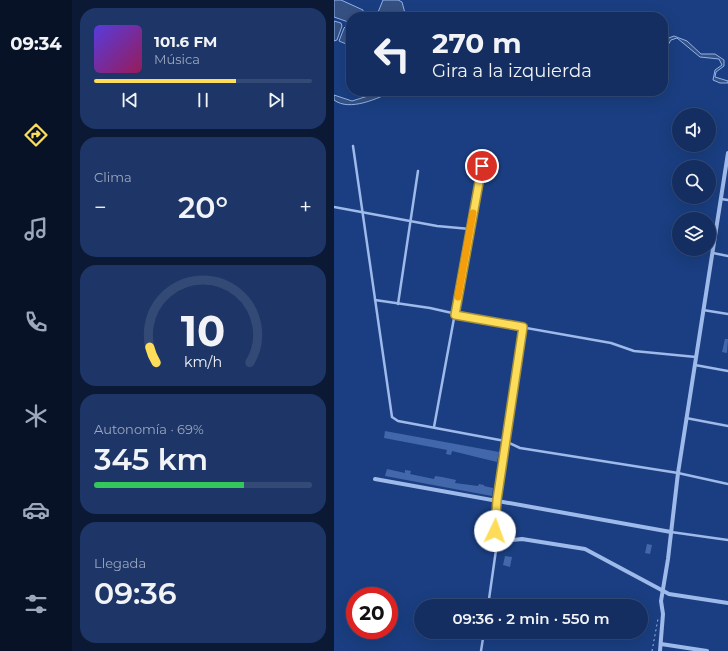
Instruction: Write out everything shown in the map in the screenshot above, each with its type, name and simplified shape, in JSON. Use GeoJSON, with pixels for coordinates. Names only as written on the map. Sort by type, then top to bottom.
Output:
{"type":"FeatureCollection","features":[{"type":"Feature","properties":{"kind":"street"},"geometry":{"type":"LineString","coordinates":[[716,229],[728,153]]}},
{"type":"Feature","properties":{"kind":"street"},"geometry":{"type":"LineString","coordinates":[[660,651],[662,592],[686,418],[712,256]]}},
{"type":"Feature","properties":{"kind":"street"},"geometry":{"type":"LineString","coordinates":[[375,479],[671,532]]}},
{"type":"Feature","properties":{"kind":"street"},"geometry":{"type":"LineString","coordinates":[[496,538],[512,540],[522,539],[585,549],[662,592],[728,603]]}},
{"type":"Feature","properties":{"kind":"street"},"geometry":{"type":"LineString","coordinates":[[661,644],[707,651]]}},
{"type":"Feature","properties":{"kind":"lane"},"geometry":{"type":"LineString","coordinates":[[353,146],[392,417],[398,421],[505,441],[520,448],[678,473],[728,484]]}},
{"type":"Feature","properties":{"kind":"lane"},"geometry":{"type":"LineString","coordinates":[[434,427],[482,166]]}},
{"type":"Feature","properties":{"kind":"lane"},"geometry":{"type":"LineString","coordinates":[[398,304],[418,171]]}},
{"type":"Feature","properties":{"kind":"lane"},"geometry":{"type":"LineString","coordinates":[[721,199],[728,200]]}},
{"type":"Feature","properties":{"kind":"lane"},"geometry":{"type":"LineString","coordinates":[[334,207],[410,222],[470,229]]}},
{"type":"Feature","properties":{"kind":"lane"},"geometry":{"type":"LineString","coordinates":[[716,254],[728,256]]}},
{"type":"Feature","properties":{"kind":"lane"},"geometry":{"type":"LineString","coordinates":[[375,300],[611,343],[634,351],[696,357]]}},
{"type":"Feature","properties":{"kind":"lane"},"geometry":{"type":"LineString","coordinates":[[703,310],[728,314]]}},
{"type":"Feature","properties":{"kind":"lane"},"geometry":{"type":"LineString","coordinates":[[489,599],[496,556],[497,500],[523,327]]}},
{"type":"Feature","properties":{"kind":"lane"},"geometry":{"type":"LineString","coordinates":[[694,365],[728,371]]}},
{"type":"Feature","properties":{"kind":"lane"},"geometry":{"type":"LineString","coordinates":[[686,418],[728,426]]}},
{"type":"Feature","properties":{"kind":"lane"},"geometry":{"type":"LineString","coordinates":[[671,532],[728,540]]}},
{"type":"Feature","properties":{"kind":"lane"},"geometry":{"type":"LineString","coordinates":[[481,651],[483,639]]}},
{"type":"Feature","properties":{"kind":"path"},"geometry":{"type":"LineString","coordinates":[[652,651],[658,615]]}},
{"type":"Feature","properties":{"kind":"water"},"geometry":{"type":"Polygon","coordinates":[[[334,0],[341,0],[363,10],[363,12],[346,12],[346,21],[334,17],[334,0]]]}},
{"type":"Feature","properties":{"kind":"water"},"geometry":{"type":"Polygon","coordinates":[[[383,0],[398,0],[402,2],[405,12],[378,12],[383,0]]]}},
{"type":"Feature","properties":{"kind":"water"},"geometry":{"type":"Polygon","coordinates":[[[334,21],[341,23],[342,26],[337,40],[334,41],[334,21]]]}},
{"type":"Feature","properties":{"kind":"water"},"geometry":{"type":"Polygon","coordinates":[[[346,26],[346,44],[339,41],[346,26]]]}},
{"type":"Feature","properties":{"kind":"water"},"geometry":{"type":"Polygon","coordinates":[[[674,36],[687,41],[701,54],[715,54],[724,60],[724,66],[716,72],[715,77],[728,81],[728,83],[720,83],[713,80],[715,70],[722,65],[719,59],[700,57],[677,38],[671,40],[668,45],[668,38],[674,36]]]}},
{"type":"Feature","properties":{"kind":"water"},"geometry":{"type":"Polygon","coordinates":[[[334,95],[352,101],[368,96],[382,96],[364,103],[348,105],[334,100],[334,95]]]}},
{"type":"Feature","properties":{"kind":"building"},"geometry":{"type":"Polygon","coordinates":[[[725,339],[728,339],[727,353],[722,352],[725,339]]]}},
{"type":"Feature","properties":{"kind":"building"},"geometry":{"type":"Polygon","coordinates":[[[385,431],[499,452],[497,462],[452,451],[451,455],[446,454],[447,450],[384,438],[385,431]]]}},
{"type":"Feature","properties":{"kind":"building"},"geometry":{"type":"Polygon","coordinates":[[[387,469],[405,473],[405,470],[411,471],[410,474],[434,479],[435,476],[442,477],[456,480],[455,483],[478,486],[479,484],[484,485],[493,488],[492,496],[385,476],[387,469]]]}},
{"type":"Feature","properties":{"kind":"building"},"geometry":{"type":"Polygon","coordinates":[[[647,544],[652,545],[650,554],[645,553],[647,544]]]}},
{"type":"Feature","properties":{"kind":"building"},"geometry":{"type":"Polygon","coordinates":[[[505,556],[512,557],[510,567],[503,565],[505,556]]]}},
{"type":"Feature","properties":{"kind":"slow traffic"},"geometry":{"type":"LineString","coordinates":[[458,297],[473,213]]}},
{"type":"Feature","properties":{"kind":"route"},"geometry":{"type":"LineString","coordinates":[[482,166],[455,315],[523,327],[497,500],[495,531]]}}]}
